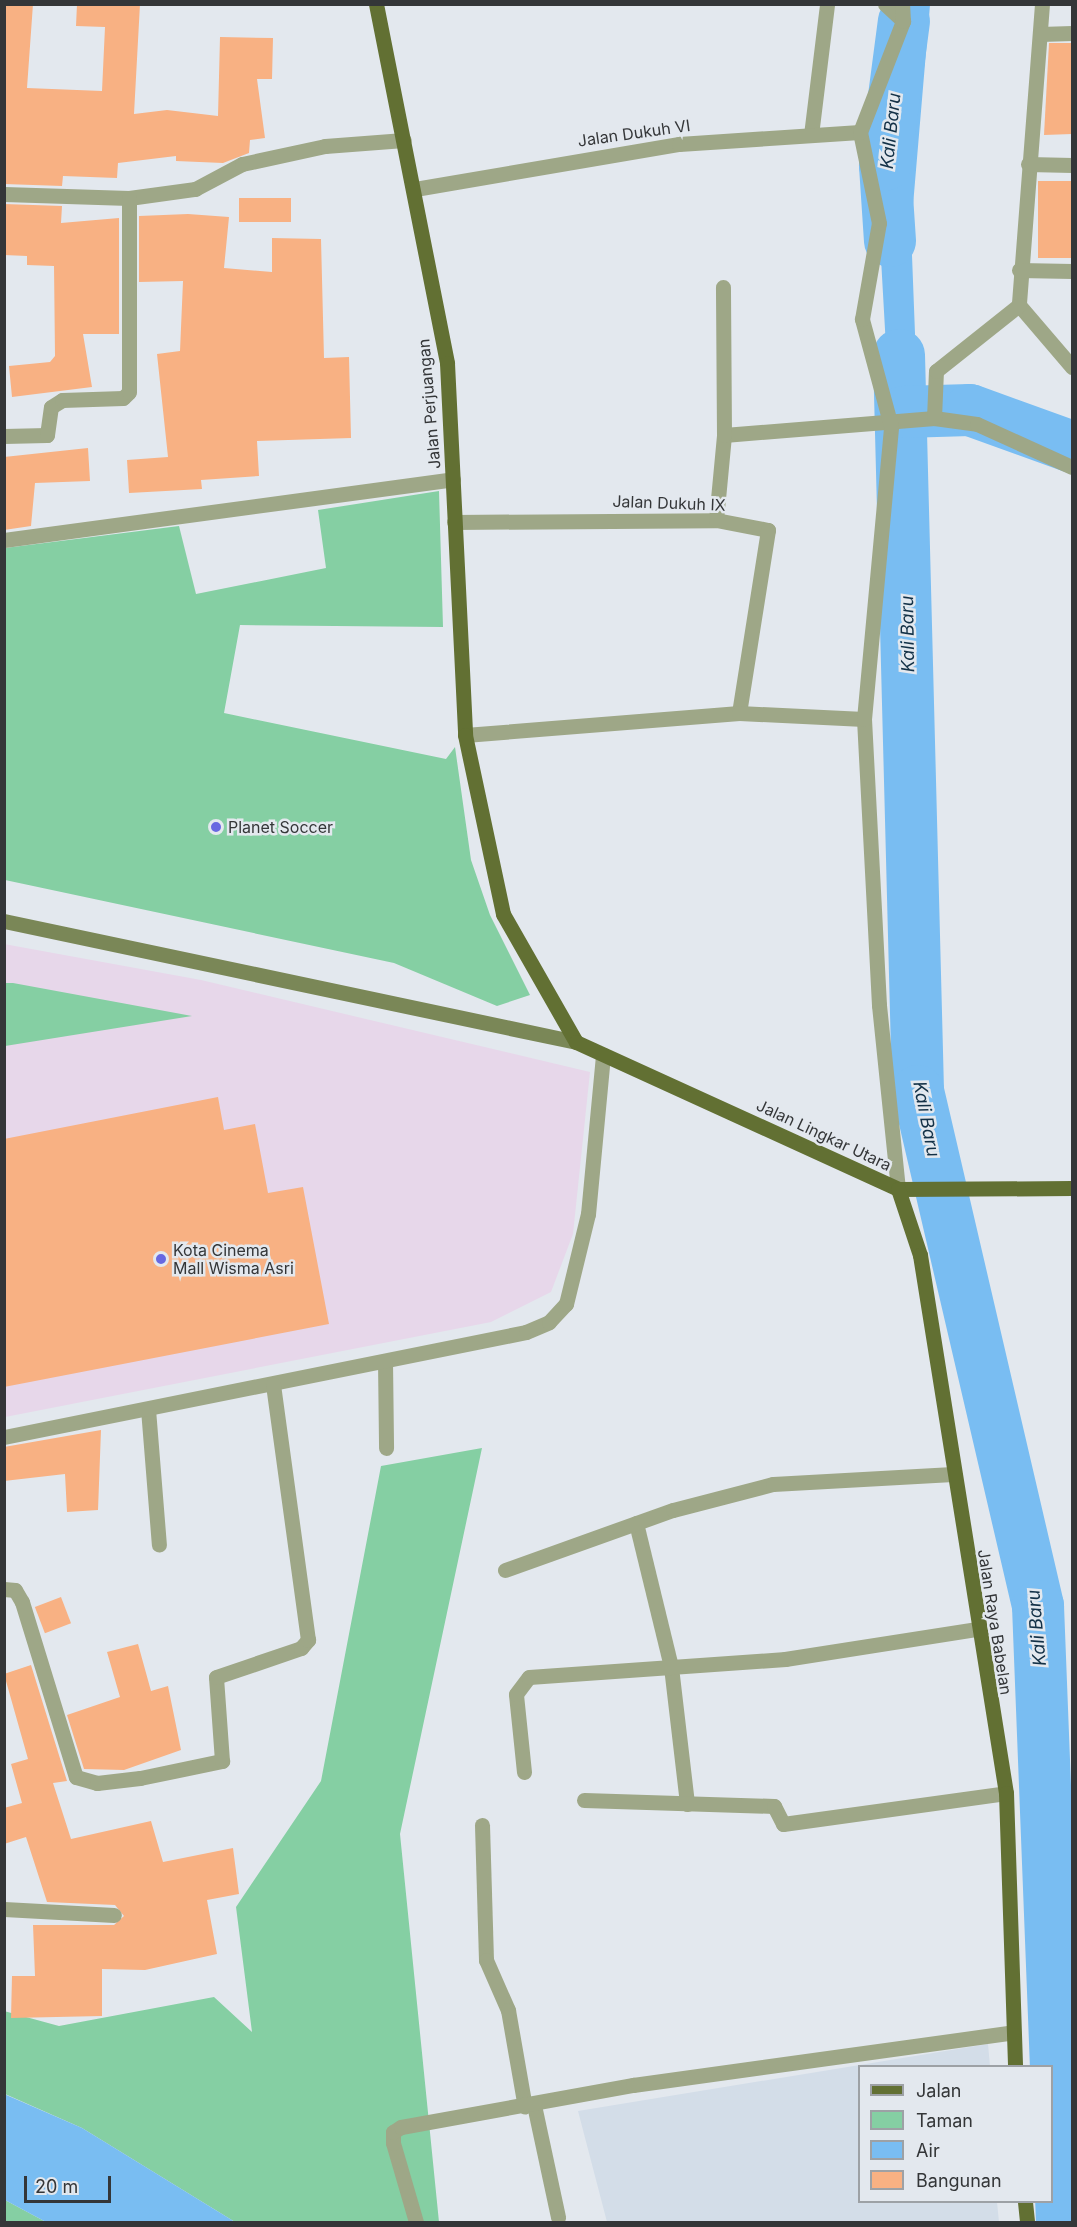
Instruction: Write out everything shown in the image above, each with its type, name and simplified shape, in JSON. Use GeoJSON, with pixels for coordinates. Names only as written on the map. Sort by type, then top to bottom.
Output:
{"type":"FeatureCollection","features":[{"type":"Feature","properties":{"kind":"main road","name":"Jalan Perjuangan"},"geometry":{"type":"LineString","coordinates":[[376,4],[415,189],[447,363],[465,735],[503,915],[576,1042]]}},
{"type":"Feature","properties":{"kind":"main road","name":"Jalan Lingkar Utara"},"geometry":{"type":"LineString","coordinates":[[576,1042],[901,1189],[1072,1188]]}},
{"type":"Feature","properties":{"kind":"main road","name":"Jalan Raya Babelan"},"geometry":{"type":"LineString","coordinates":[[901,1189],[920,1255],[976,1629],[1006,1793],[1016,2065]]}},
{"type":"Feature","properties":{"kind":"main road"},"geometry":{"type":"LineString","coordinates":[[1025,2203],[1027,2223]]}},
{"type":"Feature","properties":{"kind":"street"},"geometry":{"type":"LineString","coordinates":[[811,135],[827,4]]}},
{"type":"Feature","properties":{"kind":"street"},"geometry":{"type":"LineString","coordinates":[[885,4],[903,21]]}},
{"type":"Feature","properties":{"kind":"street"},"geometry":{"type":"LineString","coordinates":[[901,1189],[879,1005],[864,719],[891,426],[862,319],[879,223],[860,132],[903,21],[902,4]]}},
{"type":"Feature","properties":{"kind":"street"},"geometry":{"type":"LineString","coordinates":[[1042,4],[1019,270],[1019,305],[1072,367]]}},
{"type":"Feature","properties":{"kind":"street"},"geometry":{"type":"LineString","coordinates":[[1040,34],[1072,33]]}},
{"type":"Feature","properties":{"kind":"street","name":"Jalan Dukuh VI"},"geometry":{"type":"LineString","coordinates":[[415,189],[679,144],[860,132]]}},
{"type":"Feature","properties":{"kind":"street"},"geometry":{"type":"LineString","coordinates":[[4,194],[129,198],[195,189],[242,164],[325,146],[404,140]]}},
{"type":"Feature","properties":{"kind":"street"},"geometry":{"type":"LineString","coordinates":[[1028,164],[1072,165]]}},
{"type":"Feature","properties":{"kind":"street"},"geometry":{"type":"LineString","coordinates":[[4,436],[46,435],[51,407],[62,400],[123,398],[129,393],[129,198]]}},
{"type":"Feature","properties":{"kind":"street"},"geometry":{"type":"LineString","coordinates":[[1019,270],[1072,271]]}},
{"type":"Feature","properties":{"kind":"street"},"geometry":{"type":"LineString","coordinates":[[716,520],[724,435],[723,287]]}},
{"type":"Feature","properties":{"kind":"street"},"geometry":{"type":"LineString","coordinates":[[930,417],[936,371],[954,351],[1019,305]]}},
{"type":"Feature","properties":{"kind":"street"},"geometry":{"type":"LineString","coordinates":[[724,435],[891,426],[930,417],[977,424],[1072,467]]}},
{"type":"Feature","properties":{"kind":"street"},"geometry":{"type":"LineString","coordinates":[[4,540],[453,479]]}},
{"type":"Feature","properties":{"kind":"street","name":"Jalan Dukuh IX"},"geometry":{"type":"LineString","coordinates":[[454,522],[716,520],[768,530],[739,713]]}},
{"type":"Feature","properties":{"kind":"street"},"geometry":{"type":"LineString","coordinates":[[465,735],[739,713],[864,719]]}},
{"type":"Feature","properties":{"kind":"street"},"geometry":{"type":"LineString","coordinates":[[4,921],[576,1042]]}},
{"type":"Feature","properties":{"kind":"street"},"geometry":{"type":"LineString","coordinates":[[4,1437],[526,1332],[549,1322],[566,1304],[588,1214],[603,1054]]}},
{"type":"Feature","properties":{"kind":"street"},"geometry":{"type":"LineString","coordinates":[[385,1361],[386,1448]]}},
{"type":"Feature","properties":{"kind":"street"},"geometry":{"type":"LineString","coordinates":[[4,1589],[15,1590],[22,1602],[76,1777],[97,1783],[140,1778],[222,1761],[216,1677],[301,1648],[308,1640],[273,1384]]}},
{"type":"Feature","properties":{"kind":"street"},"geometry":{"type":"LineString","coordinates":[[148,1409],[159,1545]]}},
{"type":"Feature","properties":{"kind":"street"},"geometry":{"type":"LineString","coordinates":[[505,1570],[636,1523],[773,1484],[953,1474]]}},
{"type":"Feature","properties":{"kind":"street"},"geometry":{"type":"LineString","coordinates":[[636,1523],[671,1667],[687,1804]]}},
{"type":"Feature","properties":{"kind":"street"},"geometry":{"type":"LineString","coordinates":[[524,1772],[519,1684],[529,1677],[785,1659],[976,1629]]}},
{"type":"Feature","properties":{"kind":"street"},"geometry":{"type":"LineString","coordinates":[[584,1800],[774,1806],[783,1824],[1006,1793]]}},
{"type":"Feature","properties":{"kind":"street"},"geometry":{"type":"LineString","coordinates":[[482,1825],[486,1960],[508,2010],[529,2106],[558,2217]]}},
{"type":"Feature","properties":{"kind":"street"},"geometry":{"type":"LineString","coordinates":[[4,1909],[114,1915]]}},
{"type":"Feature","properties":{"kind":"street"},"geometry":{"type":"LineString","coordinates":[[416,2223],[393,2132],[633,2085],[1013,2032]]}},
{"type":"Feature","properties":{"kind":"shaded area"},"geometry":{"type":"Polygon","coordinates":[[[4,944],[201,980],[590,1072],[573,1234],[551,1292],[491,1322],[5,1417],[4,944]]]}},
{"type":"Feature","properties":{"kind":"shaded area"},"geometry":{"type":"Polygon","coordinates":[[[988,2044],[990,2065],[859,2065],[988,2044]]]}},
{"type":"Feature","properties":{"kind":"shaded area"},"geometry":{"type":"Polygon","coordinates":[[[858,2065],[858,2203],[997,2203],[999,2222],[607,2222],[578,2111],[858,2065]]]}},
{"type":"Feature","properties":{"kind":"green space"},"geometry":{"type":"Polygon","coordinates":[[[439,491],[443,627],[240,625],[224,713],[446,759],[455,747],[471,860],[490,915],[530,995],[497,1006],[394,963],[5,880],[5,548],[179,526],[196,594],[326,568],[318,510],[439,491]]]}},
{"type":"Feature","properties":{"kind":"green space"},"geometry":{"type":"Polygon","coordinates":[[[5,983],[13,983],[192,1016],[5,1046],[5,983]]]}},
{"type":"Feature","properties":{"kind":"green space"},"geometry":{"type":"Polygon","coordinates":[[[482,1448],[400,1834],[439,2222],[235,2222],[82,2128],[5,2094],[4,2011],[59,2026],[214,1997],[252,2032],[236,1907],[321,1781],[381,1466],[482,1448]]]}},
{"type":"Feature","properties":{"kind":"green space"},"geometry":{"type":"Polygon","coordinates":[[[5,2200],[46,2222],[5,2222],[5,2200]]]}},
{"type":"Feature","properties":{"kind":"water"},"geometry":{"type":"Polygon","coordinates":[[[905,5],[930,5],[911,229],[918,412],[890,418],[879,223],[905,5]]]}},
{"type":"Feature","properties":{"kind":"water"},"geometry":{"type":"Polygon","coordinates":[[[4,2094],[82,2128],[235,2222],[46,2222],[5,2200],[4,2094]]]}},
{"type":"Feature","properties":{"kind":"building"},"geometry":{"type":"Polygon","coordinates":[[[4,4],[33,4],[27,88],[102,91],[105,27],[76,26],[77,4],[140,4],[134,114],[167,110],[218,116],[220,37],[273,38],[272,79],[257,79],[265,138],[250,140],[249,153],[223,163],[176,161],[176,156],[118,163],[117,178],[63,176],[62,186],[4,184],[4,4]]]}},
{"type":"Feature","properties":{"kind":"building"},"geometry":{"type":"Polygon","coordinates":[[[1049,43],[1072,43],[1072,134],[1044,135],[1049,43]]]}},
{"type":"Feature","properties":{"kind":"building"},"geometry":{"type":"Polygon","coordinates":[[[1038,181],[1072,181],[1072,258],[1038,258],[1038,181]]]}},
{"type":"Feature","properties":{"kind":"building"},"geometry":{"type":"Polygon","coordinates":[[[239,198],[291,198],[291,222],[239,222],[239,198]]]}},
{"type":"Feature","properties":{"kind":"building"},"geometry":{"type":"Polygon","coordinates":[[[4,204],[62,206],[61,223],[119,218],[119,334],[83,334],[92,387],[12,397],[9,366],[50,362],[55,356],[54,266],[27,265],[27,256],[4,255],[4,204]]]}},
{"type":"Feature","properties":{"kind":"building"},"geometry":{"type":"Polygon","coordinates":[[[188,214],[229,217],[224,268],[272,272],[272,238],[321,239],[324,358],[349,357],[351,438],[257,441],[259,476],[201,480],[202,489],[129,493],[127,460],[168,457],[157,354],[180,351],[183,281],[139,282],[139,216],[188,214]]]}},
{"type":"Feature","properties":{"kind":"building"},"geometry":{"type":"Polygon","coordinates":[[[88,448],[90,481],[35,483],[31,526],[4,530],[4,457],[88,448]]]}},
{"type":"Feature","properties":{"kind":"building","name":"Kota Cinema Mall Wisma Asri"},"geometry":{"type":"Polygon","coordinates":[[[218,1097],[224,1130],[255,1124],[268,1193],[303,1187],[329,1324],[4,1387],[4,1139],[218,1097]]]}},
{"type":"Feature","properties":{"kind":"building"},"geometry":{"type":"Polygon","coordinates":[[[101,1430],[98,1510],[67,1512],[65,1474],[4,1481],[4,1447],[101,1430]]]}},
{"type":"Feature","properties":{"kind":"building"},"geometry":{"type":"Polygon","coordinates":[[[61,1597],[71,1623],[45,1633],[35,1607],[61,1597]]]}},
{"type":"Feature","properties":{"kind":"building"},"geometry":{"type":"Polygon","coordinates":[[[138,1644],[151,1691],[168,1686],[181,1750],[124,1770],[84,1769],[67,1715],[120,1697],[107,1652],[138,1644]]]}},
{"type":"Feature","properties":{"kind":"building"},"geometry":{"type":"Polygon","coordinates":[[[31,1665],[67,1781],[53,1783],[71,1839],[151,1821],[163,1862],[233,1848],[239,1894],[207,1900],[217,1954],[145,1970],[102,1969],[102,2016],[11,2018],[12,1976],[35,1976],[33,1925],[114,1925],[124,1916],[115,1905],[47,1902],[26,1837],[4,1844],[4,1808],[22,1803],[11,1764],[28,1759],[4,1674],[31,1665]]]}},
{"type":"Feature","properties":{"kind":"waterway","name":"Kali Baru"},"geometry":{"type":"LineString","coordinates":[[890,241],[885,165],[904,21]]}},
{"type":"Feature","properties":{"kind":"waterway","name":"Kali Baru"},"geometry":{"type":"LineString","coordinates":[[899,355],[918,1091],[1038,1606],[1062,2222]]}},
{"type":"Feature","properties":{"kind":"waterway"},"geometry":{"type":"LineString","coordinates":[[903,412],[970,410],[1072,447]]}},
{"type":"Feature","properties":{"kind":"place","name":"Planet Soccer"},"geometry":{"type":"Point","coordinates":[216,827]}},
{"type":"Feature","properties":{"kind":"place","name":"Kota Cinema Mall Wisma Asri"},"geometry":{"type":"Point","coordinates":[161,1259]}}]}
